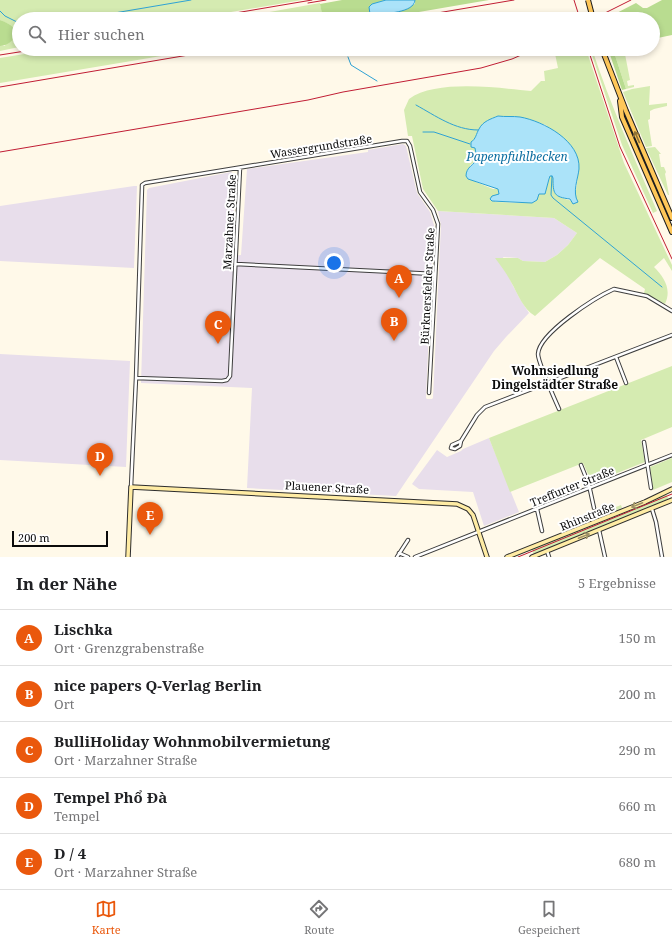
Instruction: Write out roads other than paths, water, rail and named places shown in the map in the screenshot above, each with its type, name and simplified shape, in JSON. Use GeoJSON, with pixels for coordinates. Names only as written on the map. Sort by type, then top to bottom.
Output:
{"type":"FeatureCollection","features":[{"type":"Feature","properties":{"kind":"main road"},"geometry":{"type":"LineString","coordinates":[[588,0],[592,12]]}},
{"type":"Feature","properties":{"kind":"main road"},"geometry":{"type":"LineString","coordinates":[[605,56],[619,95],[672,218]]}},
{"type":"Feature","properties":{"kind":"main road"},"geometry":{"type":"LineString","coordinates":[[619,95],[622,117],[672,232]]}},
{"type":"Feature","properties":{"kind":"street","name":"Wassergrundstraße"},"geometry":{"type":"LineString","coordinates":[[240,168],[405,140]]}},
{"type":"Feature","properties":{"kind":"street","name":"Bürknersfelder Straße"},"geometry":{"type":"LineString","coordinates":[[405,140],[409,143],[420,192],[433,210],[437,219],[430,393]]}},
{"type":"Feature","properties":{"kind":"street","name":"Marzahner Straße"},"geometry":{"type":"LineString","coordinates":[[128,557],[136,378],[142,185],[146,183],[240,168],[231,373],[229,378],[225,381],[219,381],[136,378]]}},
{"type":"Feature","properties":{"kind":"street"},"geometry":{"type":"LineString","coordinates":[[236,264],[435,274]]}},
{"type":"Feature","properties":{"kind":"street"},"geometry":{"type":"LineString","coordinates":[[559,409],[538,354],[543,341],[554,330],[573,314],[616,289],[645,295],[672,311]]}},
{"type":"Feature","properties":{"kind":"street"},"geometry":{"type":"LineString","coordinates":[[461,441],[482,409],[672,335]]}},
{"type":"Feature","properties":{"kind":"street"},"geometry":{"type":"LineString","coordinates":[[616,357],[626,383]]}},
{"type":"Feature","properties":{"kind":"street"},"geometry":{"type":"LineString","coordinates":[[644,442],[651,488]]}},
{"type":"Feature","properties":{"kind":"street","name":"Treffurter Straße"},"geometry":{"type":"LineString","coordinates":[[415,557],[672,455]]}},
{"type":"Feature","properties":{"kind":"street"},"geometry":{"type":"LineString","coordinates":[[581,465],[594,508]]}},
{"type":"Feature","properties":{"kind":"street","name":"Plauener Straße"},"geometry":{"type":"LineString","coordinates":[[131,487],[458,504],[465,506],[471,512],[479,531],[486,557]]}},
{"type":"Feature","properties":{"kind":"street","name":"Rhinstraße"},"geometry":{"type":"LineString","coordinates":[[507,557],[617,513],[672,489]]}},
{"type":"Feature","properties":{"kind":"street","name":"Rhinstraße"},"geometry":{"type":"LineString","coordinates":[[532,557],[672,500]]}},
{"type":"Feature","properties":{"kind":"street"},"geometry":{"type":"LineString","coordinates":[[537,509],[542,531]]}},
{"type":"Feature","properties":{"kind":"street"},"geometry":{"type":"LineString","coordinates":[[652,509],[656,522],[662,557]]}},
{"type":"Feature","properties":{"kind":"street"},"geometry":{"type":"LineString","coordinates":[[599,530],[605,557]]}},
{"type":"Feature","properties":{"kind":"street"},"geometry":{"type":"LineString","coordinates":[[397,557],[408,540]]}},
{"type":"Feature","properties":{"kind":"street"},"geometry":{"type":"LineString","coordinates":[[547,551],[549,557]]}},
{"type":"Feature","properties":{"kind":"street"},"geometry":{"type":"LineString","coordinates":[[399,553],[408,557]]}},
{"type":"Feature","properties":{"kind":"water"},"geometry":{"type":"Polygon","coordinates":[[[386,0],[415,0],[410,8],[399,12],[370,12],[369,7],[372,4],[386,0]]]}},
{"type":"Feature","properties":{"kind":"water","name":"Papenpfuhlbecken"},"geometry":{"type":"Polygon","coordinates":[[[498,116],[529,119],[549,128],[567,141],[574,150],[578,159],[579,169],[575,194],[578,202],[573,204],[570,199],[558,196],[556,194],[553,188],[552,176],[550,176],[545,194],[539,194],[537,200],[532,203],[492,201],[490,199],[492,196],[499,194],[498,189],[468,179],[466,176],[467,170],[477,159],[475,148],[471,147],[471,142],[483,124],[498,116]]]}},
{"type":"Feature","properties":{"kind":"waterway"},"geometry":{"type":"LineString","coordinates":[[120,12],[191,0]]}},
{"type":"Feature","properties":{"kind":"waterway"},"geometry":{"type":"LineString","coordinates":[[0,11],[12,20]]}},
{"type":"Feature","properties":{"kind":"waterway"},"geometry":{"type":"LineString","coordinates":[[348,57],[351,65],[377,81]]}},
{"type":"Feature","properties":{"kind":"waterway"},"geometry":{"type":"LineString","coordinates":[[416,105],[438,118],[461,128],[478,130]]}},
{"type":"Feature","properties":{"kind":"waterway"},"geometry":{"type":"LineString","coordinates":[[423,132],[434,132],[470,144]]}},
{"type":"Feature","properties":{"kind":"waterway"},"geometry":{"type":"LineString","coordinates":[[552,176],[551,195],[553,198],[662,287]]}},
{"type":"Feature","properties":{"kind":"tram line"},"geometry":{"type":"LineString","coordinates":[[241,12],[312,0]]}},
{"type":"Feature","properties":{"kind":"tram line"},"geometry":{"type":"LineString","coordinates":[[308,3],[326,0]]}},
{"type":"Feature","properties":{"kind":"tram line"},"geometry":{"type":"LineString","coordinates":[[574,0],[578,12]]}},
{"type":"Feature","properties":{"kind":"tram line"},"geometry":{"type":"LineString","coordinates":[[0,55],[12,53]]}},
{"type":"Feature","properties":{"kind":"tram line"},"geometry":{"type":"LineString","coordinates":[[590,56],[620,147],[672,259]]}},
{"type":"Feature","properties":{"kind":"tram line"},"geometry":{"type":"LineString","coordinates":[[518,557],[672,494]]}},
{"type":"Feature","properties":{"kind":"railway"},"geometry":{"type":"LineString","coordinates":[[443,12],[514,0]]}},
{"type":"Feature","properties":{"kind":"railway"},"geometry":{"type":"LineString","coordinates":[[607,12],[631,0]]}},
{"type":"Feature","properties":{"kind":"railway"},"geometry":{"type":"LineString","coordinates":[[0,87],[183,56]]}},
{"type":"Feature","properties":{"kind":"railway"},"geometry":{"type":"LineString","coordinates":[[0,152],[308,100],[343,92],[481,68],[519,56]]}},
{"type":"Feature","properties":{"kind":"place","name":"Lischka"},"geometry":{"type":"Point","coordinates":[399,298]}},
{"type":"Feature","properties":{"kind":"place","name":"nice papers Q-Verlag Berlin"},"geometry":{"type":"Point","coordinates":[394,341]}},
{"type":"Feature","properties":{"kind":"place","name":"BulliHoliday Wohnmobilvermietung"},"geometry":{"type":"Point","coordinates":[218,344]}},
{"type":"Feature","properties":{"kind":"place","name":"Tempel Phổ Đà"},"geometry":{"type":"Point","coordinates":[100,476]}},
{"type":"Feature","properties":{"kind":"place","name":"D / 4"},"geometry":{"type":"Point","coordinates":[150,535]}},
{"type":"Feature","properties":{"kind":"district","name":"Wohnsiedlung Dingelstädter Straße"},"geometry":{"type":"Point","coordinates":[555,377]}}]}
